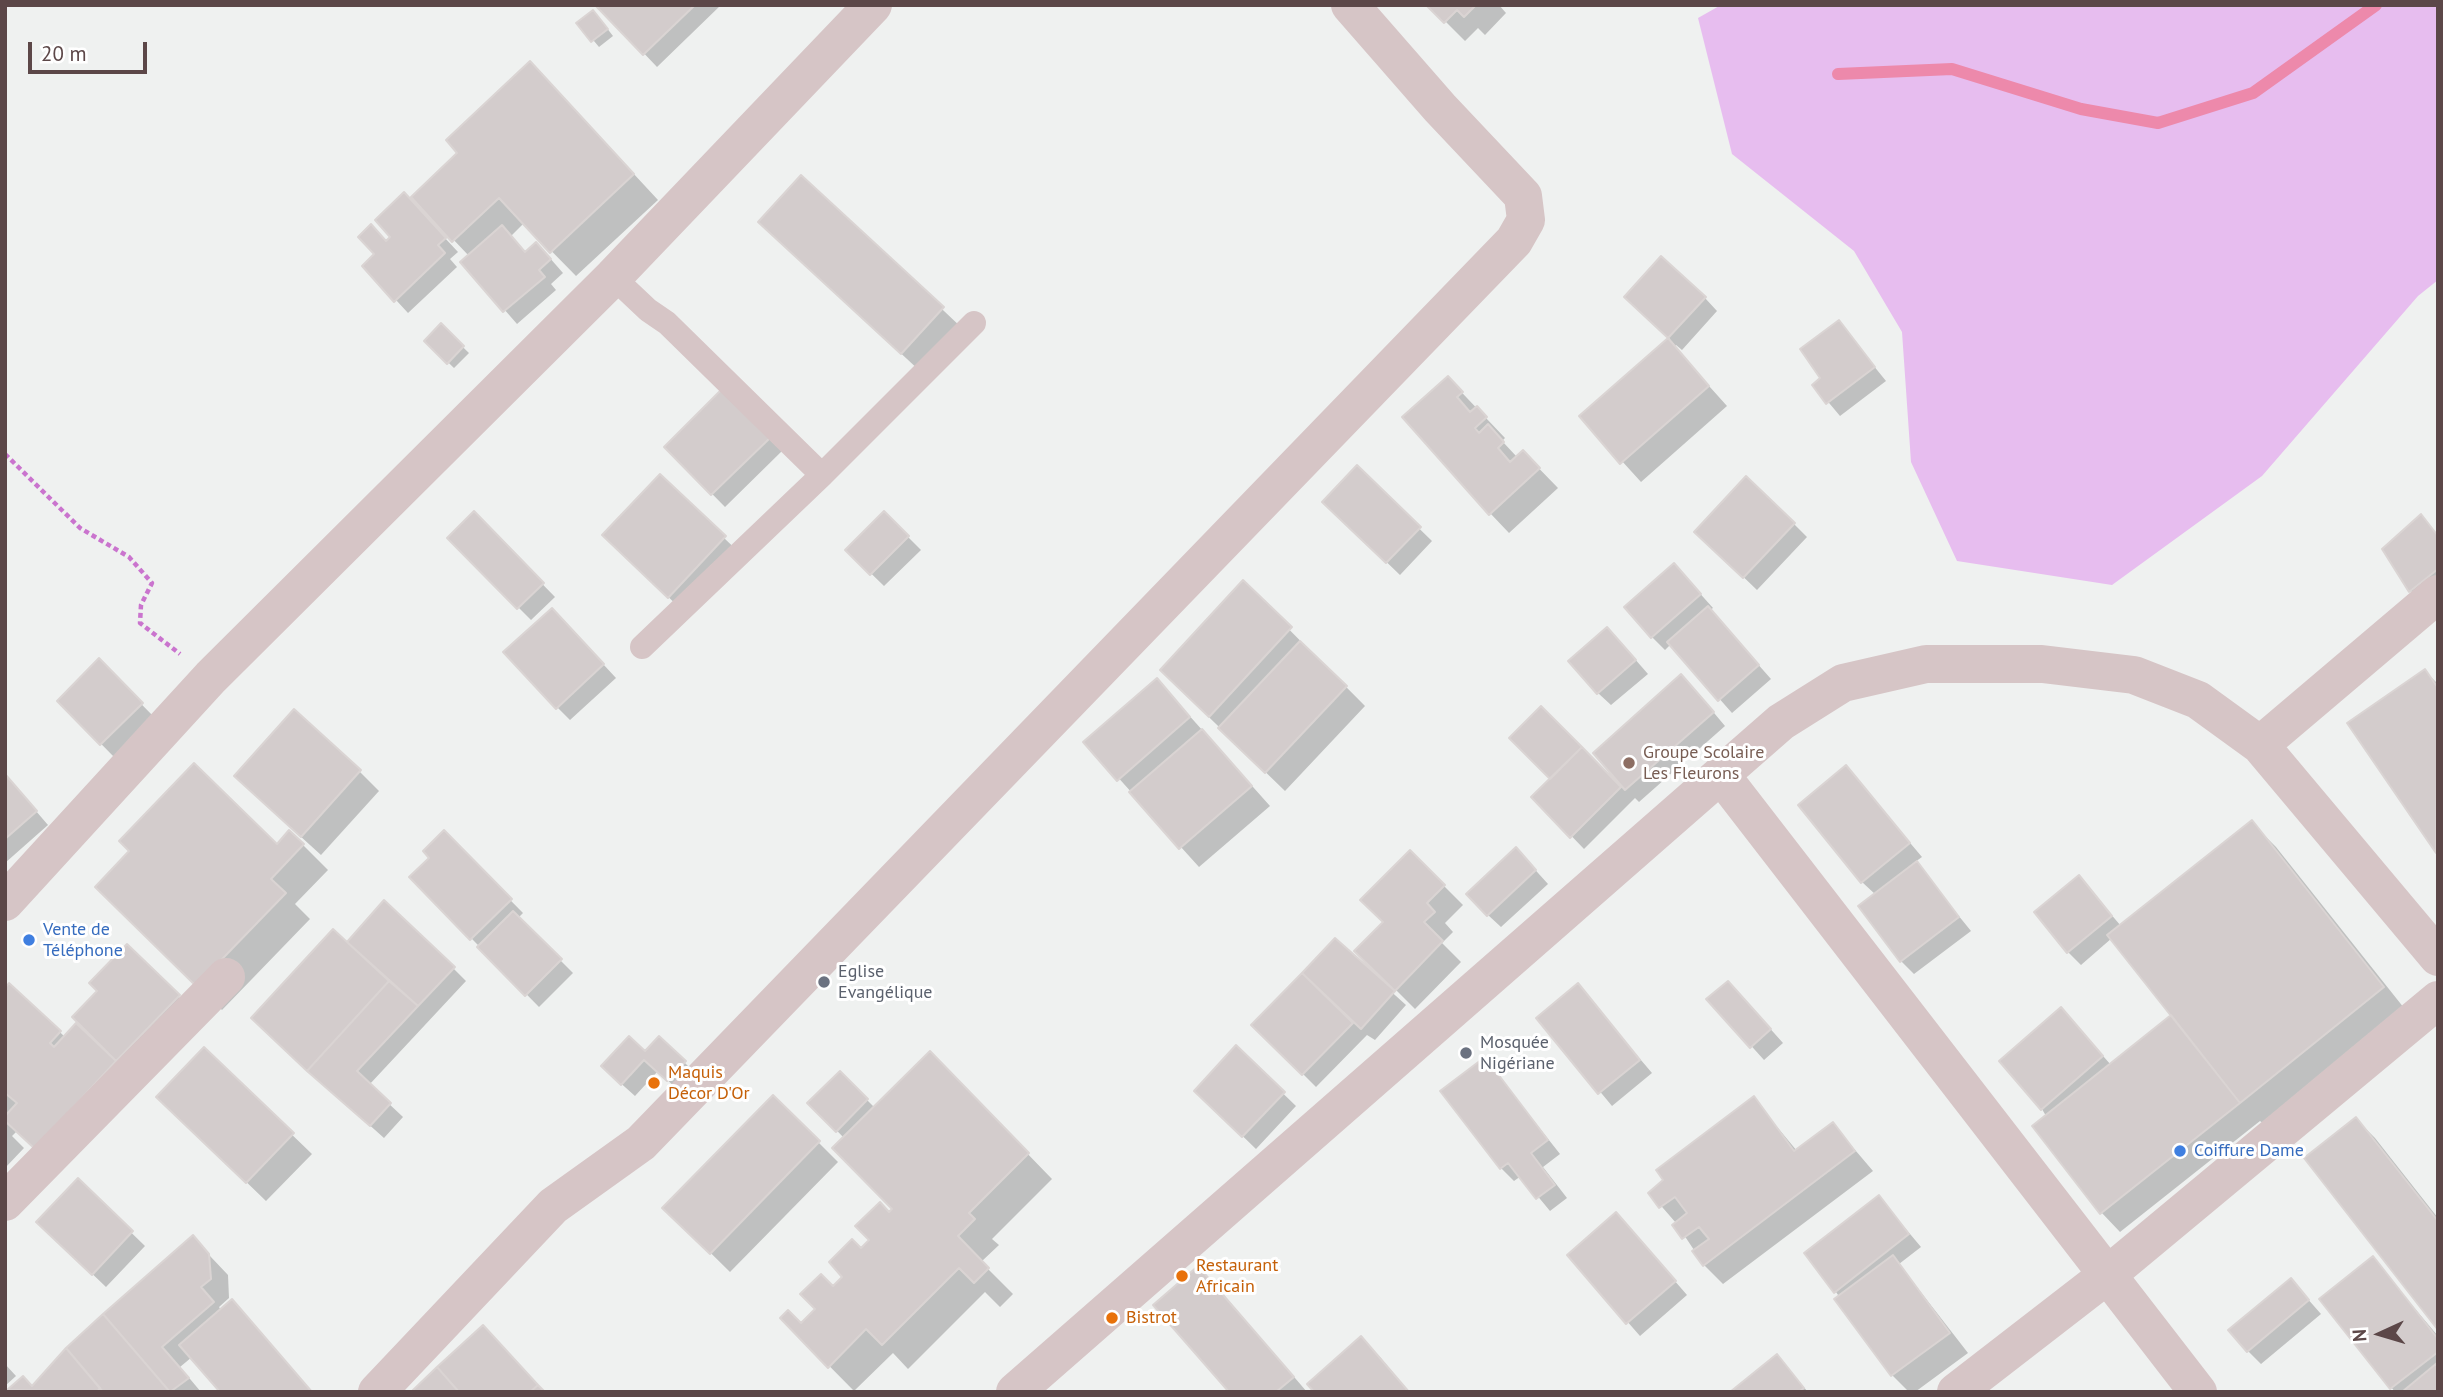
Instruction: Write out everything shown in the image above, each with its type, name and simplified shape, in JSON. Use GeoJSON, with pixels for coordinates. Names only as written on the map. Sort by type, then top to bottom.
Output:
{"type":"FeatureCollection","features":[{"type":"Feature","properties":{"kind":"street"},"geometry":{"type":"LineString","coordinates":[[5,902],[211,677],[613,276],[873,5]]}},
{"type":"Feature","properties":{"kind":"street"},"geometry":{"type":"LineString","coordinates":[[377,1392],[553,1206],[641,1143],[1514,241],[1526,220],[1524,196],[1440,108],[1350,5]]}},
{"type":"Feature","properties":{"kind":"street"},"geometry":{"type":"LineString","coordinates":[[2260,745],[2438,594]]}},
{"type":"Feature","properties":{"kind":"street"},"geometry":{"type":"LineString","coordinates":[[1034,1385],[1781,722],[1843,683],[1926,664],[2042,664],[2134,675],[2198,700],[2260,745],[2438,957]]}},
{"type":"Feature","properties":{"kind":"street"},"geometry":{"type":"LineString","coordinates":[[1721,775],[2198,1392]]}},
{"type":"Feature","properties":{"kind":"street"},"geometry":{"type":"LineString","coordinates":[[5,1202],[226,977]]}},
{"type":"Feature","properties":{"kind":"street"},"geometry":{"type":"LineString","coordinates":[[1956,1392],[2106,1276],[2438,1000]]}},
{"type":"Feature","properties":{"kind":"lane"},"geometry":{"type":"LineString","coordinates":[[613,276],[648,310],[667,323],[822,475]]}},
{"type":"Feature","properties":{"kind":"lane"},"geometry":{"type":"LineString","coordinates":[[642,647],[822,475],[974,323]]}},
{"type":"Feature","properties":{"kind":"path"},"geometry":{"type":"LineString","coordinates":[[5,454],[80,528],[129,557],[152,583],[141,606],[141,623],[211,677]]}},
{"type":"Feature","properties":{"kind":"shaded area"},"geometry":{"type":"Polygon","coordinates":[[[1721,5],[2438,5],[2438,280],[2418,296],[2262,476],[2112,585],[1957,561],[1911,462],[1902,332],[1854,251],[1732,154],[1698,18],[1721,5]]]}},
{"type":"Feature","properties":{"kind":"building"},"geometry":{"type":"Polygon","coordinates":[[[595,5],[695,5],[643,55],[595,5]]]}},
{"type":"Feature","properties":{"kind":"building"},"geometry":{"type":"Polygon","coordinates":[[[1426,5],[1476,5],[1464,17],[1457,10],[1444,23],[1426,5]]]}},
{"type":"Feature","properties":{"kind":"building"},"geometry":{"type":"Polygon","coordinates":[[[593,10],[608,29],[591,42],[576,23],[593,10]]]}},
{"type":"Feature","properties":{"kind":"building"},"geometry":{"type":"Polygon","coordinates":[[[530,61],[634,174],[550,253],[499,198],[452,242],[411,197],[457,153],[446,140],[530,61]]]}},
{"type":"Feature","properties":{"kind":"building"},"geometry":{"type":"Polygon","coordinates":[[[801,175],[944,307],[901,354],[758,222],[801,175]]]}},
{"type":"Feature","properties":{"kind":"building"},"geometry":{"type":"Polygon","coordinates":[[[404,192],[446,238],[438,245],[445,253],[394,302],[362,266],[374,254],[358,237],[371,224],[386,241],[390,237],[375,220],[404,192]]]}},
{"type":"Feature","properties":{"kind":"building"},"geometry":{"type":"Polygon","coordinates":[[[502,225],[525,252],[536,242],[551,259],[539,270],[545,277],[503,312],[460,262],[502,225]]]}},
{"type":"Feature","properties":{"kind":"building"},"geometry":{"type":"Polygon","coordinates":[[[1661,256],[1706,297],[1668,338],[1624,297],[1661,256]]]}},
{"type":"Feature","properties":{"kind":"building"},"geometry":{"type":"Polygon","coordinates":[[[1839,320],[1875,367],[1826,404],[1812,385],[1820,378],[1800,349],[1839,320]]]}},
{"type":"Feature","properties":{"kind":"building"},"geometry":{"type":"Polygon","coordinates":[[[441,323],[464,346],[447,364],[424,341],[441,323]]]}},
{"type":"Feature","properties":{"kind":"building"},"geometry":{"type":"Polygon","coordinates":[[[1668,338],[1709,386],[1620,464],[1579,416],[1668,338]]]}},
{"type":"Feature","properties":{"kind":"building"},"geometry":{"type":"Polygon","coordinates":[[[1448,376],[1463,392],[1457,397],[1470,412],[1477,406],[1487,417],[1475,428],[1479,433],[1488,424],[1504,442],[1498,448],[1510,462],[1523,450],[1540,468],[1489,515],[1402,417],[1448,376]]]}},
{"type":"Feature","properties":{"kind":"building"},"geometry":{"type":"Polygon","coordinates":[[[723,388],[771,437],[711,495],[664,447],[723,388]]]}},
{"type":"Feature","properties":{"kind":"building"},"geometry":{"type":"Polygon","coordinates":[[[1357,465],[1421,527],[1386,563],[1322,502],[1357,465]]]}},
{"type":"Feature","properties":{"kind":"building"},"geometry":{"type":"Polygon","coordinates":[[[660,474],[726,536],[668,598],[602,535],[660,474]]]}},
{"type":"Feature","properties":{"kind":"building"},"geometry":{"type":"Polygon","coordinates":[[[1746,476],[1795,523],[1743,578],[1694,532],[1746,476]]]}},
{"type":"Feature","properties":{"kind":"building"},"geometry":{"type":"Polygon","coordinates":[[[474,511],[544,583],[517,609],[447,538],[474,511]]]}},
{"type":"Feature","properties":{"kind":"building"},"geometry":{"type":"Polygon","coordinates":[[[884,511],[909,536],[870,575],[845,550],[884,511]]]}},
{"type":"Feature","properties":{"kind":"building"},"geometry":{"type":"Polygon","coordinates":[[[2421,514],[2438,536],[2438,569],[2409,592],[2382,549],[2421,514]]]}},
{"type":"Feature","properties":{"kind":"building"},"geometry":{"type":"Polygon","coordinates":[[[1674,563],[1701,594],[1651,638],[1624,607],[1674,563]]]}},
{"type":"Feature","properties":{"kind":"building"},"geometry":{"type":"Polygon","coordinates":[[[1243,580],[1292,627],[1209,717],[1160,670],[1243,580]]]}},
{"type":"Feature","properties":{"kind":"building"},"geometry":{"type":"Polygon","coordinates":[[[1708,606],[1759,665],[1718,701],[1667,642],[1708,606]]]}},
{"type":"Feature","properties":{"kind":"building"},"geometry":{"type":"Polygon","coordinates":[[[552,608],[604,664],[556,709],[503,652],[552,608]]]}},
{"type":"Feature","properties":{"kind":"building"},"geometry":{"type":"Polygon","coordinates":[[[1607,627],[1636,660],[1597,694],[1568,661],[1607,627]]]}},
{"type":"Feature","properties":{"kind":"building"},"geometry":{"type":"Polygon","coordinates":[[[1300,641],[1347,686],[1265,773],[1218,728],[1300,641]]]}},
{"type":"Feature","properties":{"kind":"building"},"geometry":{"type":"Polygon","coordinates":[[[99,658],[143,703],[100,745],[57,701],[99,658]]]}},
{"type":"Feature","properties":{"kind":"building"},"geometry":{"type":"Polygon","coordinates":[[[2425,669],[2438,688],[2436,853],[2347,723],[2425,669]]]}},
{"type":"Feature","properties":{"kind":"building"},"geometry":{"type":"Polygon","coordinates":[[[1681,674],[1714,712],[1625,790],[1593,753],[1681,674]]]}},
{"type":"Feature","properties":{"kind":"building"},"geometry":{"type":"Polygon","coordinates":[[[1157,678],[1190,717],[1117,781],[1083,742],[1157,678]]]}},
{"type":"Feature","properties":{"kind":"building"},"geometry":{"type":"Polygon","coordinates":[[[1541,706],[1582,747],[1550,779],[1509,738],[1541,706]]]}},
{"type":"Feature","properties":{"kind":"building"},"geometry":{"type":"Polygon","coordinates":[[[294,709],[361,770],[301,837],[234,776],[294,709]]]}},
{"type":"Feature","properties":{"kind":"building"},"geometry":{"type":"Polygon","coordinates":[[[1202,729],[1252,786],[1179,849],[1129,792],[1202,729]]]}},
{"type":"Feature","properties":{"kind":"building"},"geometry":{"type":"Polygon","coordinates":[[[1582,747],[1621,787],[1570,838],[1531,797],[1582,747]]]}},
{"type":"Feature","properties":{"kind":"building"},"geometry":{"type":"Polygon","coordinates":[[[194,763],[277,844],[289,830],[304,844],[271,879],[286,893],[196,986],[95,887],[129,851],[119,841],[194,763]]]}},
{"type":"Feature","properties":{"kind":"building"},"geometry":{"type":"Polygon","coordinates":[[[1846,765],[1910,843],[1861,883],[1798,805],[1846,765]]]}},
{"type":"Feature","properties":{"kind":"building"},"geometry":{"type":"Polygon","coordinates":[[[5,774],[37,811],[5,839],[5,774]]]}},
{"type":"Feature","properties":{"kind":"building"},"geometry":{"type":"Polygon","coordinates":[[[2252,820],[2384,987],[2240,1103],[2107,935],[2252,820]]]}},
{"type":"Feature","properties":{"kind":"building"},"geometry":{"type":"Polygon","coordinates":[[[444,830],[512,899],[470,940],[409,877],[429,858],[423,851],[444,830]]]}},
{"type":"Feature","properties":{"kind":"building"},"geometry":{"type":"Polygon","coordinates":[[[1516,847],[1536,870],[1487,916],[1466,894],[1516,847]]]}},
{"type":"Feature","properties":{"kind":"building"},"geometry":{"type":"Polygon","coordinates":[[[1410,850],[1445,885],[1427,903],[1435,912],[1424,922],[1443,941],[1395,991],[1354,951],[1383,922],[1360,900],[1410,850]]]}},
{"type":"Feature","properties":{"kind":"building"},"geometry":{"type":"Polygon","coordinates":[[[1917,861],[1959,917],[1900,962],[1858,906],[1917,861]]]}},
{"type":"Feature","properties":{"kind":"building"},"geometry":{"type":"Polygon","coordinates":[[[2079,875],[2112,916],[2067,953],[2034,912],[2079,875]]]}},
{"type":"Feature","properties":{"kind":"building"},"geometry":{"type":"Polygon","coordinates":[[[384,900],[455,967],[418,1006],[347,942],[384,900]]]}},
{"type":"Feature","properties":{"kind":"building"},"geometry":{"type":"Polygon","coordinates":[[[513,911],[562,959],[525,996],[477,947],[513,911]]]}},
{"type":"Feature","properties":{"kind":"building"},"geometry":{"type":"Polygon","coordinates":[[[333,929],[389,981],[307,1071],[251,1018],[333,929]]]}},
{"type":"Feature","properties":{"kind":"building"},"geometry":{"type":"Polygon","coordinates":[[[1335,938],[1395,991],[1361,1029],[1302,973],[1335,938]]]}},
{"type":"Feature","properties":{"kind":"building"},"geometry":{"type":"Polygon","coordinates":[[[127,944],[180,995],[116,1061],[72,1017],[97,991],[89,983],[127,944]]]}},
{"type":"Feature","properties":{"kind":"building"},"geometry":{"type":"Polygon","coordinates":[[[1302,973],[1353,1023],[1302,1075],[1251,1025],[1302,973]]]}},
{"type":"Feature","properties":{"kind":"building"},"geometry":{"type":"Polygon","coordinates":[[[389,981],[418,1006],[357,1071],[391,1103],[370,1126],[307,1071],[389,981]]]}},
{"type":"Feature","properties":{"kind":"building"},"geometry":{"type":"Polygon","coordinates":[[[1728,981],[1771,1029],[1750,1048],[1706,999],[1728,981]]]}},
{"type":"Feature","properties":{"kind":"building"},"geometry":{"type":"Polygon","coordinates":[[[9,983],[61,1031],[50,1043],[54,1047],[76,1023],[116,1061],[35,1149],[5,1121],[5,1116],[17,1103],[5,1093],[5,988],[9,983]]]}},
{"type":"Feature","properties":{"kind":"building"},"geometry":{"type":"Polygon","coordinates":[[[1578,983],[1640,1060],[1598,1094],[1536,1018],[1578,983]]]}},
{"type":"Feature","properties":{"kind":"building"},"geometry":{"type":"Polygon","coordinates":[[[2061,1007],[2103,1056],[2041,1110],[1999,1061],[2061,1007]]]}},
{"type":"Feature","properties":{"kind":"building"},"geometry":{"type":"Polygon","coordinates":[[[2171,1015],[2240,1103],[2100,1214],[2032,1126],[2171,1015]]]}},
{"type":"Feature","properties":{"kind":"building"},"geometry":{"type":"Polygon","coordinates":[[[629,1036],[645,1051],[659,1036],[686,1061],[667,1081],[644,1060],[621,1085],[601,1066],[629,1036]]]}},
{"type":"Feature","properties":{"kind":"building"},"geometry":{"type":"Polygon","coordinates":[[[1236,1045],[1285,1092],[1242,1137],[1194,1091],[1236,1045]]]}},
{"type":"Feature","properties":{"kind":"building"},"geometry":{"type":"Polygon","coordinates":[[[204,1047],[294,1133],[246,1183],[156,1097],[204,1047]]]}},
{"type":"Feature","properties":{"kind":"building"},"geometry":{"type":"Polygon","coordinates":[[[930,1051],[1029,1153],[969,1213],[975,1219],[958,1236],[989,1268],[974,1283],[959,1268],[882,1345],[866,1329],[828,1368],[780,1318],[788,1310],[801,1323],[815,1309],[800,1294],[821,1274],[833,1286],[842,1277],[829,1262],[852,1239],[861,1248],[869,1240],[855,1226],[880,1202],[889,1212],[892,1209],[832,1148],[930,1051]]]}},
{"type":"Feature","properties":{"kind":"building"},"geometry":{"type":"Polygon","coordinates":[[[1485,1057],[1548,1140],[1531,1153],[1555,1185],[1536,1199],[1508,1163],[1500,1169],[1440,1091],[1485,1057]]]}},
{"type":"Feature","properties":{"kind":"building"},"geometry":{"type":"Polygon","coordinates":[[[840,1071],[868,1099],[836,1132],[807,1103],[840,1071]]]}},
{"type":"Feature","properties":{"kind":"building"},"geometry":{"type":"Polygon","coordinates":[[[773,1095],[820,1141],[710,1254],[662,1208],[773,1095]]]}},
{"type":"Feature","properties":{"kind":"building"},"geometry":{"type":"Polygon","coordinates":[[[1754,1096],[1794,1151],[1833,1122],[1855,1151],[1703,1266],[1692,1251],[1709,1239],[1699,1227],[1682,1239],[1672,1225],[1687,1213],[1675,1197],[1659,1208],[1648,1193],[1663,1180],[1656,1170],[1754,1096]]]}},
{"type":"Feature","properties":{"kind":"building"},"geometry":{"type":"Polygon","coordinates":[[[2356,1117],[2438,1221],[2438,1330],[2304,1158],[2356,1117]]]}},
{"type":"Feature","properties":{"kind":"building"},"geometry":{"type":"Polygon","coordinates":[[[78,1178],[133,1231],[92,1275],[36,1222],[78,1178]]]}},
{"type":"Feature","properties":{"kind":"building"},"geometry":{"type":"Polygon","coordinates":[[[1879,1195],[1909,1234],[1834,1293],[1804,1253],[1879,1195]]]}},
{"type":"Feature","properties":{"kind":"building"},"geometry":{"type":"Polygon","coordinates":[[[1616,1212],[1676,1281],[1626,1324],[1567,1255],[1616,1212]]]}},
{"type":"Feature","properties":{"kind":"building"},"geometry":{"type":"Polygon","coordinates":[[[193,1235],[209,1254],[211,1279],[201,1287],[214,1302],[162,1347],[189,1378],[170,1392],[103,1314],[193,1235]]]}},
{"type":"Feature","properties":{"kind":"building"},"geometry":{"type":"Polygon","coordinates":[[[1893,1255],[1950,1333],[1891,1376],[1834,1299],[1893,1255]]]}},
{"type":"Feature","properties":{"kind":"building"},"geometry":{"type":"Polygon","coordinates":[[[2373,1256],[2438,1339],[2438,1352],[2390,1389],[2319,1299],[2373,1256]]]}},
{"type":"Feature","properties":{"kind":"building"},"geometry":{"type":"Polygon","coordinates":[[[1198,1266],[1294,1377],[1276,1392],[1229,1392],[1153,1305],[1198,1266]]]}},
{"type":"Feature","properties":{"kind":"building"},"geometry":{"type":"Polygon","coordinates":[[[2291,1278],[2309,1300],[2247,1352],[2228,1330],[2291,1278]]]}},
{"type":"Feature","properties":{"kind":"building"},"geometry":{"type":"Polygon","coordinates":[[[232,1299],[312,1392],[220,1392],[179,1345],[232,1299]]]}},
{"type":"Feature","properties":{"kind":"building"},"geometry":{"type":"Polygon","coordinates":[[[103,1314],[170,1392],[103,1392],[66,1348],[103,1314]]]}},
{"type":"Feature","properties":{"kind":"building"},"geometry":{"type":"Polygon","coordinates":[[[483,1325],[538,1385],[530,1392],[459,1392],[437,1367],[483,1325]]]}},
{"type":"Feature","properties":{"kind":"building"},"geometry":{"type":"Polygon","coordinates":[[[1361,1336],[1409,1392],[1314,1392],[1307,1384],[1361,1336]]]}},
{"type":"Feature","properties":{"kind":"building"},"geometry":{"type":"Polygon","coordinates":[[[66,1348],[100,1388],[97,1392],[7,1390],[23,1376],[32,1386],[66,1348]]]}},
{"type":"Feature","properties":{"kind":"building"},"geometry":{"type":"Polygon","coordinates":[[[1777,1354],[1804,1388],[1799,1392],[1730,1392],[1777,1354]]]}},
{"type":"Feature","properties":{"kind":"building"},"geometry":{"type":"Polygon","coordinates":[[[2437,1363],[2438,1392],[2402,1392],[2437,1363]]]}},
{"type":"Feature","properties":{"kind":"building"},"geometry":{"type":"Polygon","coordinates":[[[437,1367],[459,1392],[411,1392],[437,1367]]]}},
{"type":"Feature","properties":{"kind":"building"},"geometry":{"type":"Polygon","coordinates":[[[538,1385],[545,1392],[530,1392],[538,1385]]]}},
{"type":"Feature","properties":{"kind":"waterway"},"geometry":{"type":"LineString","coordinates":[[1838,74],[1952,69],[2081,109],[2158,123],[2253,93],[2376,5]]}},
{"type":"Feature","properties":{"kind":"place","name":"Groupe Scolaire Les Fleurons"},"geometry":{"type":"Point","coordinates":[1629,763]}},
{"type":"Feature","properties":{"kind":"place","name":"Vente de Téléphone"},"geometry":{"type":"Point","coordinates":[29,940]}},
{"type":"Feature","properties":{"kind":"place","name":"Eglise Evangélique"},"geometry":{"type":"Point","coordinates":[824,982]}},
{"type":"Feature","properties":{"kind":"place","name":"Mosquée Nigériane"},"geometry":{"type":"Point","coordinates":[1466,1053]}},
{"type":"Feature","properties":{"kind":"place","name":"Maquis Décor D'Or"},"geometry":{"type":"Point","coordinates":[654,1083]}},
{"type":"Feature","properties":{"kind":"place","name":"Coiffure Dame"},"geometry":{"type":"Point","coordinates":[2180,1151]}},
{"type":"Feature","properties":{"kind":"place","name":"Restaurant Africain"},"geometry":{"type":"Point","coordinates":[1182,1276]}},
{"type":"Feature","properties":{"kind":"place","name":"Bistrot"},"geometry":{"type":"Point","coordinates":[1112,1318]}}]}
